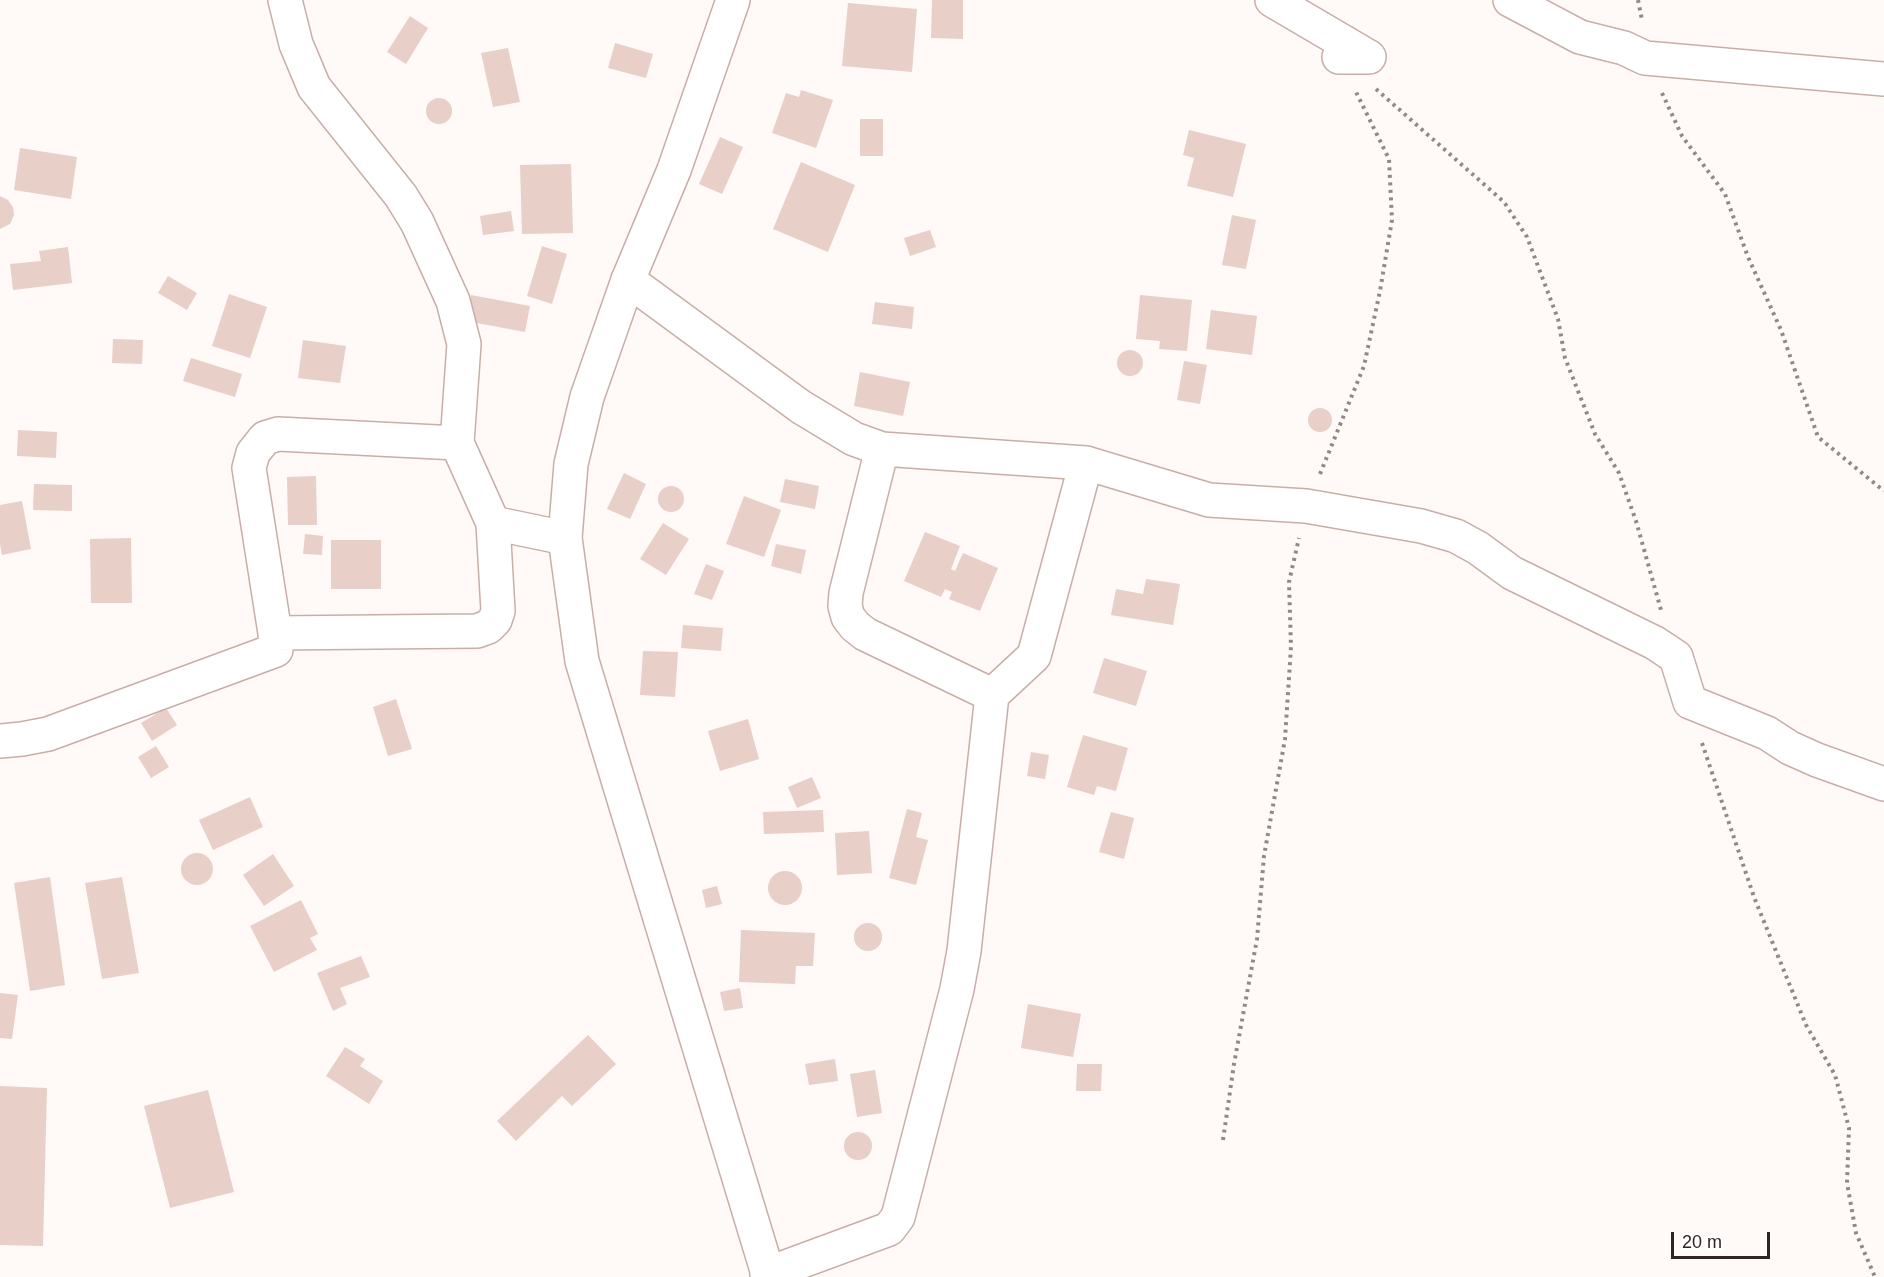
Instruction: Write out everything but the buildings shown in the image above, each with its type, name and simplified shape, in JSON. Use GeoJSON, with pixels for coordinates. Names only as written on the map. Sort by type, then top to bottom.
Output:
{"type":"FeatureCollection","features":[{"type":"Feature","properties":{"kind":"street"},"geometry":{"type":"LineString","coordinates":[[275,633],[477,631],[488,627],[495,620],[498,611],[493,523],[457,443],[464,344],[453,301],[417,222],[401,196],[314,87],[296,44],[285,0]]}},
{"type":"Feature","properties":{"kind":"street"},"geometry":{"type":"LineString","coordinates":[[733,0],[674,170],[628,280],[586,397],[571,464],[565,538],[582,661],[768,1275],[889,1229],[898,1217],[957,989],[965,939],[992,695],[1034,656],[1086,463]]}},
{"type":"Feature","properties":{"kind":"street"},"geometry":{"type":"LineString","coordinates":[[1272,0],[1369,57],[1340,57]]}},
{"type":"Feature","properties":{"kind":"street"},"geometry":{"type":"LineString","coordinates":[[1510,0],[1580,37],[1624,48],[1645,58],[1884,79]]}},
{"type":"Feature","properties":{"kind":"street"},"geometry":{"type":"LineString","coordinates":[[628,280],[801,407],[855,439],[882,449],[1086,463],[1209,500],[1306,506],[1421,526],[1456,536],[1478,548],[1512,573],[1655,643],[1676,657],[1689,702],[1767,733],[1790,748],[1817,760],[1884,784]]}},
{"type":"Feature","properties":{"kind":"street"},"geometry":{"type":"LineString","coordinates":[[0,741],[22,740],[48,734],[276,650],[249,468],[253,453],[265,438],[278,434],[457,443]]}},
{"type":"Feature","properties":{"kind":"street"},"geometry":{"type":"LineString","coordinates":[[882,449],[846,593],[845,606],[848,617],[865,634],[992,695]]}},
{"type":"Feature","properties":{"kind":"street"},"geometry":{"type":"LineString","coordinates":[[493,523],[565,538]]}},
{"type":"Feature","properties":{"kind":"path"},"geometry":{"type":"LineString","coordinates":[[1638,0],[1645,58],[1682,136],[1725,194],[1748,257],[1781,330],[1818,437],[1884,491]]}},
{"type":"Feature","properties":{"kind":"path"},"geometry":{"type":"LineString","coordinates":[[1223,1140],[1234,1064],[1257,939],[1264,856],[1286,739],[1291,647],[1289,582],[1306,506],[1332,448],[1364,366],[1392,220],[1389,159],[1340,57]]}}]}
